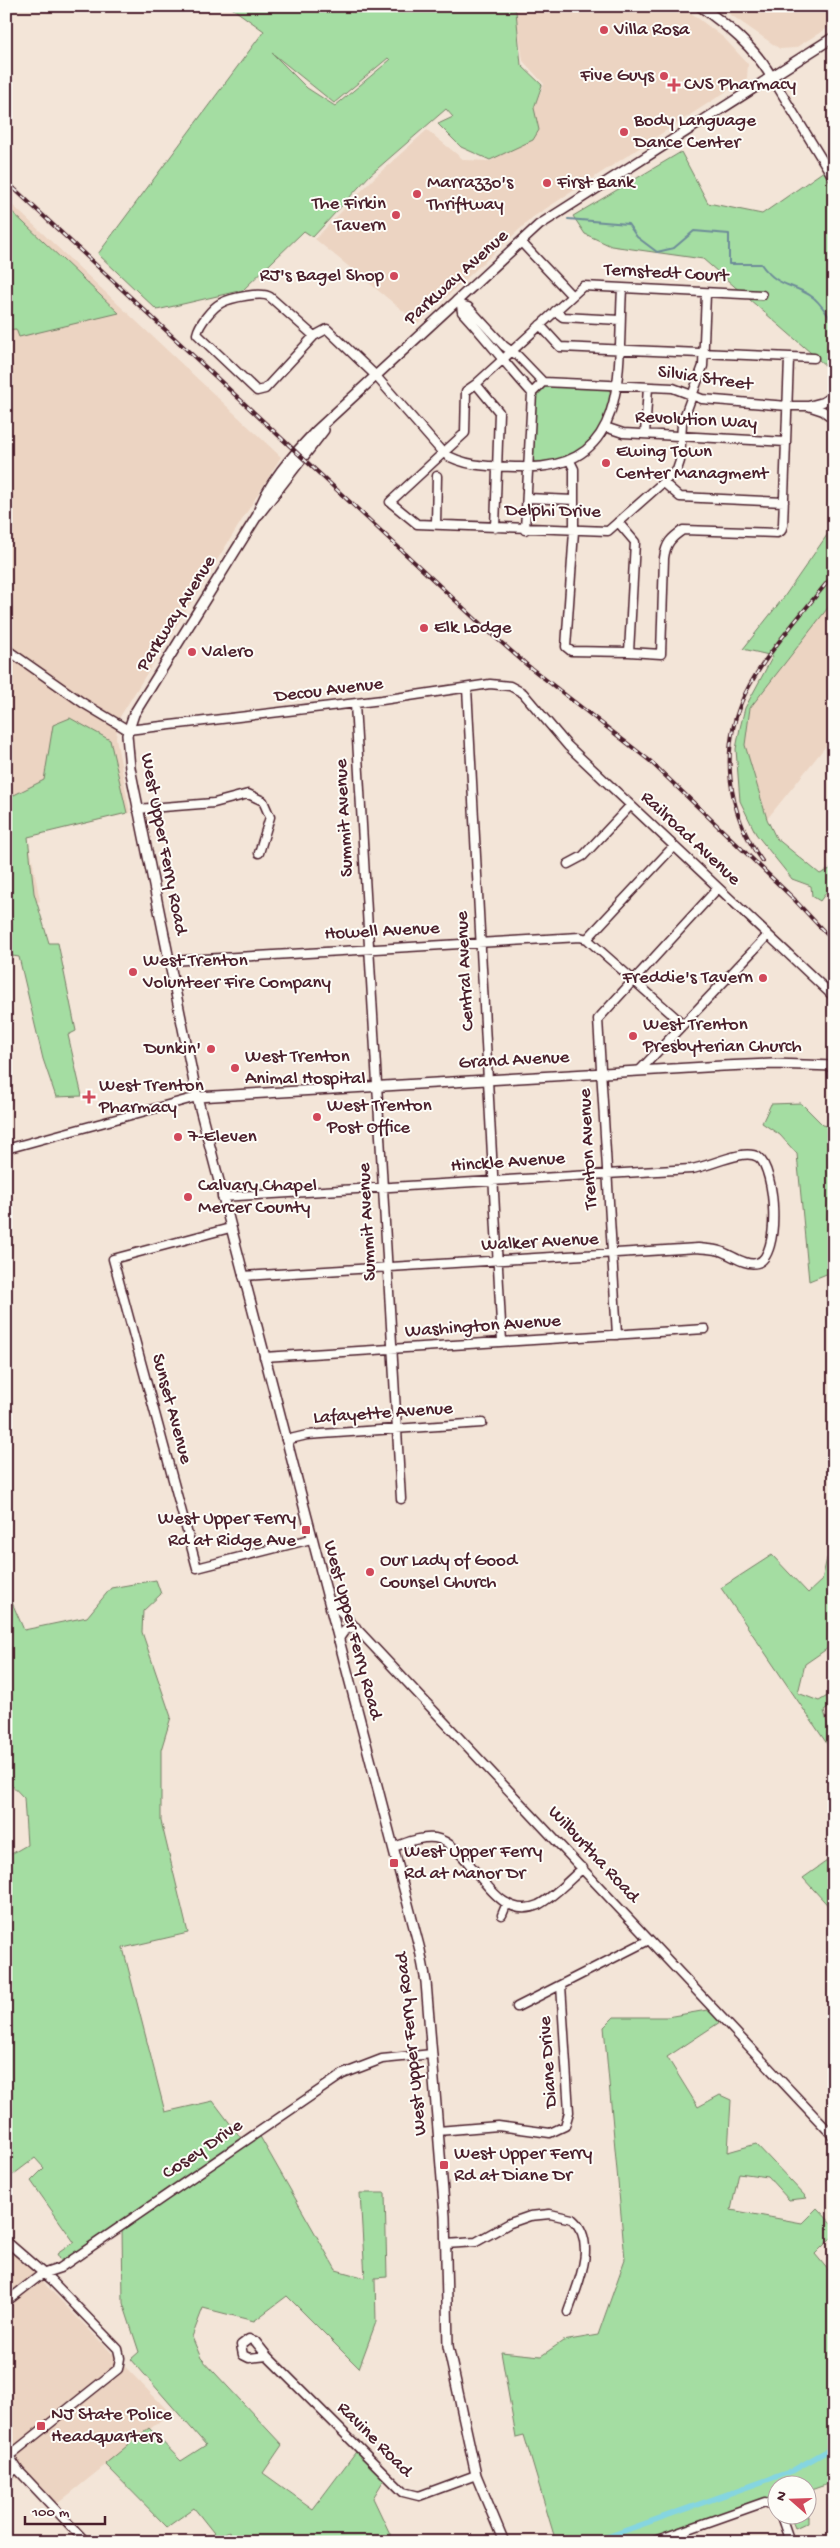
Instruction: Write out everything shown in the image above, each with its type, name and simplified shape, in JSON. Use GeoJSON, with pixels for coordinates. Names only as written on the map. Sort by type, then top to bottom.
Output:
{"type":"FeatureCollection","features":[{"type":"Feature","properties":{"kind":"main road"},"geometry":{"type":"LineString","coordinates":[[700,6],[744,41],[759,56],[771,76]]}},
{"type":"Feature","properties":{"kind":"main road","name":"Parkway Avenue"},"geometry":{"type":"LineString","coordinates":[[128,730],[134,714],[257,516],[263,501],[291,460],[316,431],[375,375],[459,303],[539,225],[834,37]]}},
{"type":"Feature","properties":{"kind":"main road","name":"West Upper Ferry Road"},"geometry":{"type":"LineString","coordinates":[[128,730],[127,744],[137,809],[197,1097],[423,1964],[432,2054],[446,2244],[448,2346],[476,2475],[504,2542]]}},
{"type":"Feature","properties":{"kind":"main road","name":"Grand Avenue"},"geometry":{"type":"LineString","coordinates":[[197,1097],[640,1070],[773,1064],[834,1066]]}},
{"type":"Feature","properties":{"kind":"street"},"geometry":{"type":"LineString","coordinates":[[771,76],[833,178]]}},
{"type":"Feature","properties":{"kind":"street"},"geometry":{"type":"LineString","coordinates":[[521,242],[572,296]]}},
{"type":"Feature","properties":{"kind":"street","name":"Ternstedt Court"},"geometry":{"type":"LineString","coordinates":[[443,453],[465,433],[466,392],[510,350],[583,286],[706,294],[762,295]]}},
{"type":"Feature","properties":{"kind":"street"},"geometry":{"type":"LineString","coordinates":[[314,336],[270,297],[262,293],[221,303],[201,324],[197,334],[257,391],[265,389],[314,336],[327,329],[375,375],[443,453],[458,462],[528,468],[550,466],[570,461],[594,444],[614,408],[622,289]]}},
{"type":"Feature","properties":{"kind":"street","name":"Delphi Drive"},"geometry":{"type":"LineString","coordinates":[[443,453],[390,502],[417,524],[525,530],[608,531],[677,470],[680,461],[682,423],[703,366],[705,354],[706,294]]}},
{"type":"Feature","properties":{"kind":"street"},"geometry":{"type":"LineString","coordinates":[[459,303],[468,307],[504,346],[543,382],[532,393],[525,530]]}},
{"type":"Feature","properties":{"kind":"street"},"geometry":{"type":"LineString","coordinates":[[459,303],[462,312],[532,393]]}},
{"type":"Feature","properties":{"kind":"street"},"geometry":{"type":"LineString","coordinates":[[555,311],[563,317],[620,320]]}},
{"type":"Feature","properties":{"kind":"street"},"geometry":{"type":"LineString","coordinates":[[540,325],[560,347],[789,359],[814,358]]}},
{"type":"Feature","properties":{"kind":"street"},"geometry":{"type":"LineString","coordinates":[[570,461],[574,469],[574,531],[566,647],[571,651],[661,654],[664,558],[666,546],[671,538],[683,530],[777,533],[781,531],[783,525],[789,359]]}},
{"type":"Feature","properties":{"kind":"street","name":"Silvia Street"},"geometry":{"type":"LineString","coordinates":[[543,382],[672,388],[702,399],[808,406]]}},
{"type":"Feature","properties":{"kind":"street"},"geometry":{"type":"LineString","coordinates":[[476,384],[500,412],[494,528]]}},
{"type":"Feature","properties":{"kind":"street"},"geometry":{"type":"LineString","coordinates":[[645,434],[648,387]]}},
{"type":"Feature","properties":{"kind":"street"},"geometry":{"type":"LineString","coordinates":[[808,406],[831,398]]}},
{"type":"Feature","properties":{"kind":"street"},"geometry":{"type":"LineString","coordinates":[[826,414],[831,398]]}},
{"type":"Feature","properties":{"kind":"street"},"geometry":{"type":"LineString","coordinates":[[808,406],[834,419]]}},
{"type":"Feature","properties":{"kind":"street","name":"Revolution Way"},"geometry":{"type":"LineString","coordinates":[[605,427],[623,433],[786,442]]}},
{"type":"Feature","properties":{"kind":"street"},"geometry":{"type":"LineString","coordinates":[[436,524],[437,476]]}},
{"type":"Feature","properties":{"kind":"street"},"geometry":{"type":"LineString","coordinates":[[663,482],[680,497],[784,502]]}},
{"type":"Feature","properties":{"kind":"street"},"geometry":{"type":"LineString","coordinates":[[527,498],[574,500]]}},
{"type":"Feature","properties":{"kind":"street"},"geometry":{"type":"LineString","coordinates":[[618,522],[635,542],[629,652]]}},
{"type":"Feature","properties":{"kind":"street"},"geometry":{"type":"LineString","coordinates":[[6,649],[90,707],[128,730]]}},
{"type":"Feature","properties":{"kind":"street","name":"Decou Avenue"},"geometry":{"type":"LineString","coordinates":[[128,730],[355,704],[503,684],[517,689],[529,699]]}},
{"type":"Feature","properties":{"kind":"street","name":"Central Avenue"},"geometry":{"type":"LineString","coordinates":[[467,688],[495,1180],[502,1342]]}},
{"type":"Feature","properties":{"kind":"street","name":"Railroad Avenue"},"geometry":{"type":"LineString","coordinates":[[529,699],[568,746],[834,997]]}},
{"type":"Feature","properties":{"kind":"street","name":"Summit Avenue"},"geometry":{"type":"LineString","coordinates":[[355,704],[401,1499]]}},
{"type":"Feature","properties":{"kind":"street"},"geometry":{"type":"LineString","coordinates":[[137,809],[214,803],[242,794],[253,795],[263,801],[270,817],[259,853]]}},
{"type":"Feature","properties":{"kind":"street"},"geometry":{"type":"LineString","coordinates":[[568,864],[583,856],[630,806]]}},
{"type":"Feature","properties":{"kind":"street"},"geometry":{"type":"LineString","coordinates":[[674,846],[587,939],[683,1024]]}},
{"type":"Feature","properties":{"kind":"street","name":"Trenton Avenue"},"geometry":{"type":"LineString","coordinates":[[617,1335],[598,1019],[718,888]]}},
{"type":"Feature","properties":{"kind":"street"},"geometry":{"type":"LineString","coordinates":[[640,1070],[768,935]]}},
{"type":"Feature","properties":{"kind":"street","name":"Howell Avenue"},"geometry":{"type":"LineString","coordinates":[[170,961],[580,937],[587,939]]}},
{"type":"Feature","properties":{"kind":"street"},"geometry":{"type":"LineString","coordinates":[[6,1149],[197,1097]]}},
{"type":"Feature","properties":{"kind":"street","name":"Hinckle Avenue"},"geometry":{"type":"LineString","coordinates":[[222,1197],[696,1168],[740,1154],[751,1154],[764,1163],[770,1189]]}},
{"type":"Feature","properties":{"kind":"street","name":"Walker Avenue"},"geometry":{"type":"LineString","coordinates":[[243,1276],[703,1248],[718,1251],[746,1262],[761,1261],[768,1254],[771,1240],[770,1189]]}},
{"type":"Feature","properties":{"kind":"street","name":"Sunset Avenue"},"geometry":{"type":"LineString","coordinates":[[230,1228],[113,1259],[197,1568],[311,1539]]}},
{"type":"Feature","properties":{"kind":"street","name":"Washington Avenue"},"geometry":{"type":"LineString","coordinates":[[264,1357],[705,1329]]}},
{"type":"Feature","properties":{"kind":"street","name":"Lafayette Avenue"},"geometry":{"type":"LineString","coordinates":[[286,1440],[307,1435],[482,1423]]}},
{"type":"Feature","properties":{"kind":"street","name":"Wilburtha Road"},"geometry":{"type":"LineString","coordinates":[[327,1596],[834,2137]]}},
{"type":"Feature","properties":{"kind":"street"},"geometry":{"type":"LineString","coordinates":[[336,1629],[348,1619]]}},
{"type":"Feature","properties":{"kind":"street"},"geometry":{"type":"LineString","coordinates":[[338,1640],[345,1630],[356,1627]]}},
{"type":"Feature","properties":{"kind":"street"},"geometry":{"type":"LineString","coordinates":[[394,1847],[426,1838],[447,1843],[507,1904],[525,1908],[540,1904],[583,1868]]}},
{"type":"Feature","properties":{"kind":"street"},"geometry":{"type":"LineString","coordinates":[[502,1915],[507,1904]]}},
{"type":"Feature","properties":{"kind":"street","name":"Diane Drive"},"geometry":{"type":"LineString","coordinates":[[517,2007],[649,1940]]}},
{"type":"Feature","properties":{"kind":"street","name":"Diane Drive"},"geometry":{"type":"LineString","coordinates":[[438,2130],[493,2125],[550,2133],[564,2126],[570,2112],[561,1985]]}},
{"type":"Feature","properties":{"kind":"street","name":"Cosey Drive"},"geometry":{"type":"LineString","coordinates":[[6,2302],[42,2274],[60,2268],[343,2074],[382,2059],[432,2054]]}},
{"type":"Feature","properties":{"kind":"street"},"geometry":{"type":"LineString","coordinates":[[446,2244],[476,2242],[510,2223],[530,2216],[550,2214],[572,2219],[582,2234],[584,2254],[581,2276],[568,2312]]}},
{"type":"Feature","properties":{"kind":"street"},"geometry":{"type":"LineString","coordinates":[[6,2241],[53,2282],[118,2349],[120,2358],[118,2369],[9,2456],[17,2468],[86,2542]]}},
{"type":"Feature","properties":{"kind":"street"},"geometry":{"type":"LineString","coordinates":[[53,2282],[58,2276],[60,2268]]}},
{"type":"Feature","properties":{"kind":"street","name":"Ravine Road"},"geometry":{"type":"LineString","coordinates":[[267,2356],[403,2492],[419,2496],[476,2475]]}},
{"type":"Feature","properties":{"kind":"street"},"geometry":{"type":"LineString","coordinates":[[6,2477],[17,2468]]}},
{"type":"Feature","properties":{"kind":"street"},"geometry":{"type":"LineString","coordinates":[[652,2542],[765,2502],[768,2503]]}},
{"type":"Feature","properties":{"kind":"street"},"geometry":{"type":"LineString","coordinates":[[784,2526],[790,2542]]}},
{"type":"Feature","properties":{"kind":"shaded area"},"geometry":{"type":"Polygon","coordinates":[[[515,6],[682,6],[724,38],[748,64],[747,78],[533,217],[418,323],[315,239],[375,177],[427,130],[464,160],[491,161],[501,154],[533,140],[539,130],[534,108],[544,84],[523,61],[515,6]]]}},
{"type":"Feature","properties":{"kind":"shaded area"},"geometry":{"type":"Polygon","coordinates":[[[718,6],[834,6],[834,24],[795,48],[780,49],[718,6]]]}},
{"type":"Feature","properties":{"kind":"shaded area"},"geometry":{"type":"Polygon","coordinates":[[[6,199],[281,457],[118,720],[116,738],[130,813],[28,837],[40,901],[6,915],[6,199]]]}},
{"type":"Feature","properties":{"kind":"shaded area"},"geometry":{"type":"Polygon","coordinates":[[[834,600],[834,736],[767,819],[745,745],[750,708],[834,600]]]}},
{"type":"Feature","properties":{"kind":"shaded area"},"geometry":{"type":"Polygon","coordinates":[[[6,2244],[170,2413],[57,2504],[13,2476],[6,2481],[6,2244]]]}},
{"type":"Feature","properties":{"kind":"green space"},"geometry":{"type":"Polygon","coordinates":[[[229,6],[399,6],[392,12],[394,14],[400,6],[510,6],[516,11],[521,65],[542,85],[534,108],[539,130],[533,140],[490,160],[461,147],[438,124],[453,117],[446,109],[370,175],[313,237],[304,231],[243,290],[157,310],[98,254],[264,31],[229,6]],[[272,53],[307,88],[335,106],[390,60],[388,58],[334,103],[272,53]]]}},
{"type":"Feature","properties":{"kind":"green space"},"geometry":{"type":"Polygon","coordinates":[[[681,152],[708,203],[762,214],[834,164],[834,373],[703,259],[611,246],[585,234],[573,216],[681,152]]]}},
{"type":"Feature","properties":{"kind":"green space"},"geometry":{"type":"Polygon","coordinates":[[[6,206],[119,313],[19,337],[16,329],[6,330],[6,206]]]}},
{"type":"Feature","properties":{"kind":"green space"},"geometry":{"type":"Polygon","coordinates":[[[545,386],[602,388],[608,389],[613,395],[602,423],[586,444],[564,457],[550,461],[534,462],[531,452],[533,452],[534,399],[545,386]]]}},
{"type":"Feature","properties":{"kind":"green space"},"geometry":{"type":"Polygon","coordinates":[[[834,525],[834,600],[750,708],[745,745],[767,819],[776,838],[820,874],[834,867],[834,882],[820,901],[812,896],[811,886],[792,879],[756,834],[740,801],[736,749],[745,708],[773,656],[743,649],[784,597],[834,525]]]}},
{"type":"Feature","properties":{"kind":"green space"},"geometry":{"type":"Polygon","coordinates":[[[70,718],[110,740],[127,813],[28,837],[34,893],[49,943],[58,943],[76,1031],[68,1035],[82,1096],[56,1097],[43,1059],[19,957],[6,955],[6,799],[44,780],[53,725],[70,718]]]}},
{"type":"Feature","properties":{"kind":"green space"},"geometry":{"type":"Polygon","coordinates":[[[801,1103],[823,1125],[834,1127],[834,1271],[809,1281],[797,1154],[780,1135],[762,1123],[771,1104],[801,1103]]]}},
{"type":"Feature","properties":{"kind":"green space"},"geometry":{"type":"Polygon","coordinates":[[[772,1555],[808,1593],[822,1580],[827,1558],[834,1555],[834,1644],[805,1664],[798,1693],[819,1701],[834,1692],[834,1704],[824,1711],[830,1733],[834,1734],[834,1754],[721,1588],[772,1555]]]}},
{"type":"Feature","properties":{"kind":"green space"},"geometry":{"type":"Polygon","coordinates":[[[156,1580],[161,1594],[143,1611],[142,1632],[171,1717],[161,1750],[161,1821],[188,1933],[123,1948],[165,2112],[213,2101],[244,2142],[258,2133],[336,2270],[365,2278],[360,2193],[385,2193],[387,2277],[375,2278],[376,2322],[359,2368],[287,2296],[254,2321],[203,2308],[192,2337],[201,2358],[282,2445],[263,2473],[313,2509],[358,2449],[385,2478],[373,2498],[391,2536],[379,2542],[235,2542],[229,2531],[217,2537],[194,2508],[167,2527],[105,2464],[149,2428],[181,2461],[206,2445],[131,2359],[139,2352],[123,2303],[122,2228],[64,2266],[57,2254],[74,2242],[31,2181],[44,2168],[35,2158],[10,2177],[6,2177],[6,1857],[27,1845],[24,1798],[6,1779],[6,1589],[24,1630],[87,1617],[111,1588],[156,1580]]]}},
{"type":"Feature","properties":{"kind":"green space"},"geometry":{"type":"Polygon","coordinates":[[[834,1856],[834,1912],[803,1878],[834,1856]]]}},
{"type":"Feature","properties":{"kind":"green space"},"geometry":{"type":"Polygon","coordinates":[[[713,2009],[723,2020],[667,2057],[698,2107],[720,2095],[731,2100],[728,2152],[756,2144],[807,2198],[789,2200],[768,2177],[739,2173],[731,2210],[802,2223],[817,2208],[834,2226],[834,2235],[815,2254],[834,2277],[834,2482],[818,2488],[818,2476],[768,2476],[768,2503],[656,2542],[556,2542],[524,2435],[516,2437],[501,2352],[541,2356],[563,2341],[598,2335],[625,2259],[604,2027],[614,2017],[667,2017],[713,2009]]]}},
{"type":"Feature","properties":{"kind":"waterway"},"geometry":{"type":"LineString","coordinates":[[568,219],[628,224],[637,237],[657,252],[674,248],[694,231],[729,234],[729,264],[761,264],[779,281],[814,298],[834,323]]}},
{"type":"Feature","properties":{"kind":"waterway"},"geometry":{"type":"LineString","coordinates":[[593,2542],[792,2471],[834,2447]]}},
{"type":"Feature","properties":{"kind":"railway"},"geometry":{"type":"LineString","coordinates":[[6,181],[487,630],[527,665],[650,761],[795,900]]}},
{"type":"Feature","properties":{"kind":"railway"},"geometry":{"type":"LineString","coordinates":[[762,861],[750,842],[734,801],[730,758],[732,736],[737,715],[745,694],[763,664],[786,632],[834,574]]}},
{"type":"Feature","properties":{"kind":"railway"},"geometry":{"type":"LineString","coordinates":[[790,895],[834,942]]}},
{"type":"Feature","properties":{"kind":"place","name":"Villa Rosa"},"geometry":{"type":"Point","coordinates":[604,30]}},
{"type":"Feature","properties":{"kind":"place","name":"Five Guys"},"geometry":{"type":"Point","coordinates":[664,76]}},
{"type":"Feature","properties":{"kind":"place","name":"CVS Pharmacy"},"geometry":{"type":"Point","coordinates":[674,85]}},
{"type":"Feature","properties":{"kind":"place","name":"Body Language Dance Center"},"geometry":{"type":"Point","coordinates":[624,132]}},
{"type":"Feature","properties":{"kind":"place","name":"First Bank"},"geometry":{"type":"Point","coordinates":[547,183]}},
{"type":"Feature","properties":{"kind":"place","name":"Marrazzo's Thriftway"},"geometry":{"type":"Point","coordinates":[417,194]}},
{"type":"Feature","properties":{"kind":"place","name":"The Firkin Tavern"},"geometry":{"type":"Point","coordinates":[396,215]}},
{"type":"Feature","properties":{"kind":"place","name":"RJ's Bagel Shop"},"geometry":{"type":"Point","coordinates":[394,276]}},
{"type":"Feature","properties":{"kind":"place","name":"Ewing Town Center Managment"},"geometry":{"type":"Point","coordinates":[606,463]}},
{"type":"Feature","properties":{"kind":"place","name":"Elk Lodge"},"geometry":{"type":"Point","coordinates":[424,628]}},
{"type":"Feature","properties":{"kind":"place","name":"Valero"},"geometry":{"type":"Point","coordinates":[192,652]}},
{"type":"Feature","properties":{"kind":"place","name":"West Trenton Volunteer Fire Company"},"geometry":{"type":"Point","coordinates":[133,972]}},
{"type":"Feature","properties":{"kind":"place","name":"Freddie's Tavern"},"geometry":{"type":"Point","coordinates":[763,978]}},
{"type":"Feature","properties":{"kind":"place","name":"West Trenton Presbyterian Church"},"geometry":{"type":"Point","coordinates":[633,1036]}},
{"type":"Feature","properties":{"kind":"place","name":"Dunkin'"},"geometry":{"type":"Point","coordinates":[211,1049]}},
{"type":"Feature","properties":{"kind":"place","name":"West Trenton Animal Hospital"},"geometry":{"type":"Point","coordinates":[235,1068]}},
{"type":"Feature","properties":{"kind":"place","name":"West Trenton Pharmacy"},"geometry":{"type":"Point","coordinates":[89,1097]}},
{"type":"Feature","properties":{"kind":"place","name":"West Trenton Post Office"},"geometry":{"type":"Point","coordinates":[317,1117]}},
{"type":"Feature","properties":{"kind":"place","name":"7-Eleven"},"geometry":{"type":"Point","coordinates":[178,1137]}},
{"type":"Feature","properties":{"kind":"place","name":"Calvary Chapel Mercer County"},"geometry":{"type":"Point","coordinates":[188,1197]}},
{"type":"Feature","properties":{"kind":"place","name":"West Upper Ferry Rd at Ridge Ave"},"geometry":{"type":"Point","coordinates":[306,1530]}},
{"type":"Feature","properties":{"kind":"place","name":"Our Lady of Good Counsel Church"},"geometry":{"type":"Point","coordinates":[370,1572]}},
{"type":"Feature","properties":{"kind":"place","name":"West Upper Ferry Rd at Manor Dr"},"geometry":{"type":"Point","coordinates":[394,1863]}},
{"type":"Feature","properties":{"kind":"place","name":"West Upper Ferry Rd at Diane Dr"},"geometry":{"type":"Point","coordinates":[444,2165]}},
{"type":"Feature","properties":{"kind":"place","name":"NJ State Police Headquarters"},"geometry":{"type":"Point","coordinates":[41,2426]}}]}
